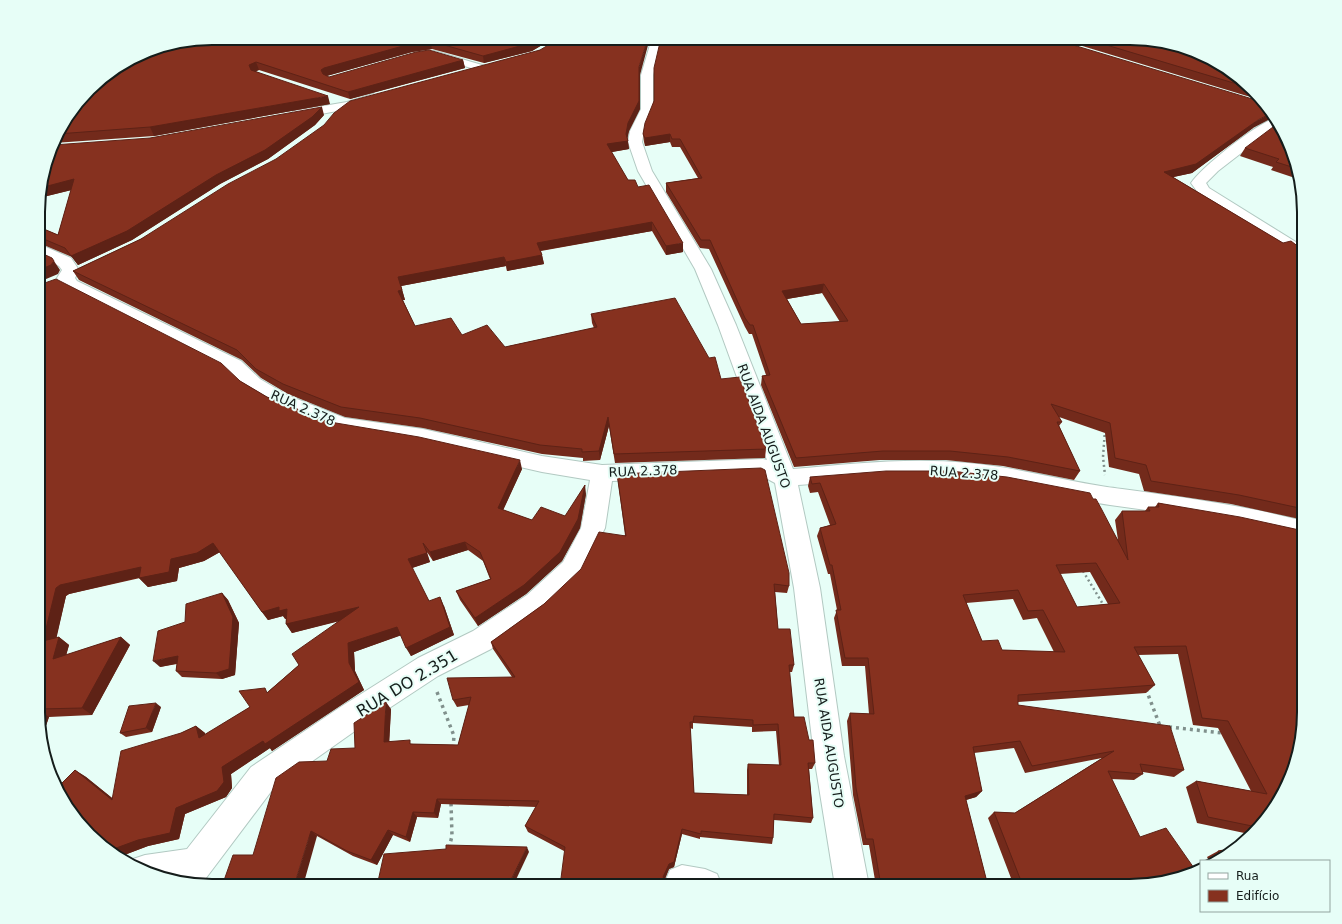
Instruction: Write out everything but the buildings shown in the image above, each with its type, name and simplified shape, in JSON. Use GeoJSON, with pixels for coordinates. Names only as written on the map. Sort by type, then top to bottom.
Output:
{"type":"FeatureCollection","features":[{"type":"Feature","properties":{"kind":"street","name":"RUA AIDA AUGUSTO"},"geometry":{"type":"LineString","coordinates":[[655,45],[647,75],[647,109],[637,131],[635,142],[644,171],[703,269],[727,325],[785,478],[807,588],[829,756],[851,879]]}},
{"type":"Feature","properties":{"kind":"street"},"geometry":{"type":"LineString","coordinates":[[421,54],[432,53],[447,56],[485,70]]}},
{"type":"Feature","properties":{"kind":"street"},"geometry":{"type":"LineString","coordinates":[[462,74],[498,66]]}},
{"type":"Feature","properties":{"kind":"street"},"geometry":{"type":"LineString","coordinates":[[282,118],[351,104],[383,95]]}},
{"type":"Feature","properties":{"kind":"street"},"geometry":{"type":"LineString","coordinates":[[324,97],[351,104]]}},
{"type":"Feature","properties":{"kind":"street"},"geometry":{"type":"LineString","coordinates":[[328,123],[331,117],[351,104]]}},
{"type":"Feature","properties":{"kind":"street"},"geometry":{"type":"LineString","coordinates":[[1272,124],[1223,160],[1198,183],[1204,191],[1297,250]]}},
{"type":"Feature","properties":{"kind":"street"},"geometry":{"type":"LineString","coordinates":[[45,252],[65,262],[71,270],[60,281]]}},
{"type":"Feature","properties":{"kind":"street"},"geometry":{"type":"LineString","coordinates":[[60,281],[86,269]]}},
{"type":"Feature","properties":{"kind":"street","name":"RUA 2.378"},"geometry":{"type":"LineString","coordinates":[[60,281],[110,302],[166,333],[234,366],[253,384],[280,400],[330,421],[358,428],[422,437],[542,464],[602,473],[763,467],[785,478],[946,470],[1007,477],[1110,496],[1173,503],[1275,522],[1297,529]]}},
{"type":"Feature","properties":{"kind":"street","name":"RUA DO 2.351"},"geometry":{"type":"LineString","coordinates":[[189,873],[262,778],[352,716],[428,667],[482,640],[506,624],[536,603],[572,569],[593,528],[602,473]]}},
{"type":"Feature","properties":{"kind":"street"},"geometry":{"type":"LineString","coordinates":[[165,872],[189,873]]}},
{"type":"Feature","properties":{"kind":"path"},"geometry":{"type":"LineString","coordinates":[[1108,424],[1105,431],[1103,457],[1105,484],[1110,496]]}},
{"type":"Feature","properties":{"kind":"path"},"geometry":{"type":"LineString","coordinates":[[1082,569],[1104,607]]}},
{"type":"Feature","properties":{"kind":"path"},"geometry":{"type":"LineString","coordinates":[[428,667],[454,736],[453,750]]}},
{"type":"Feature","properties":{"kind":"path"},"geometry":{"type":"LineString","coordinates":[[1146,687],[1160,726]]}},
{"type":"Feature","properties":{"kind":"path"},"geometry":{"type":"LineString","coordinates":[[1152,726],[1227,733]]}},
{"type":"Feature","properties":{"kind":"path"},"geometry":{"type":"LineString","coordinates":[[449,850],[452,836],[451,801]]}}]}
